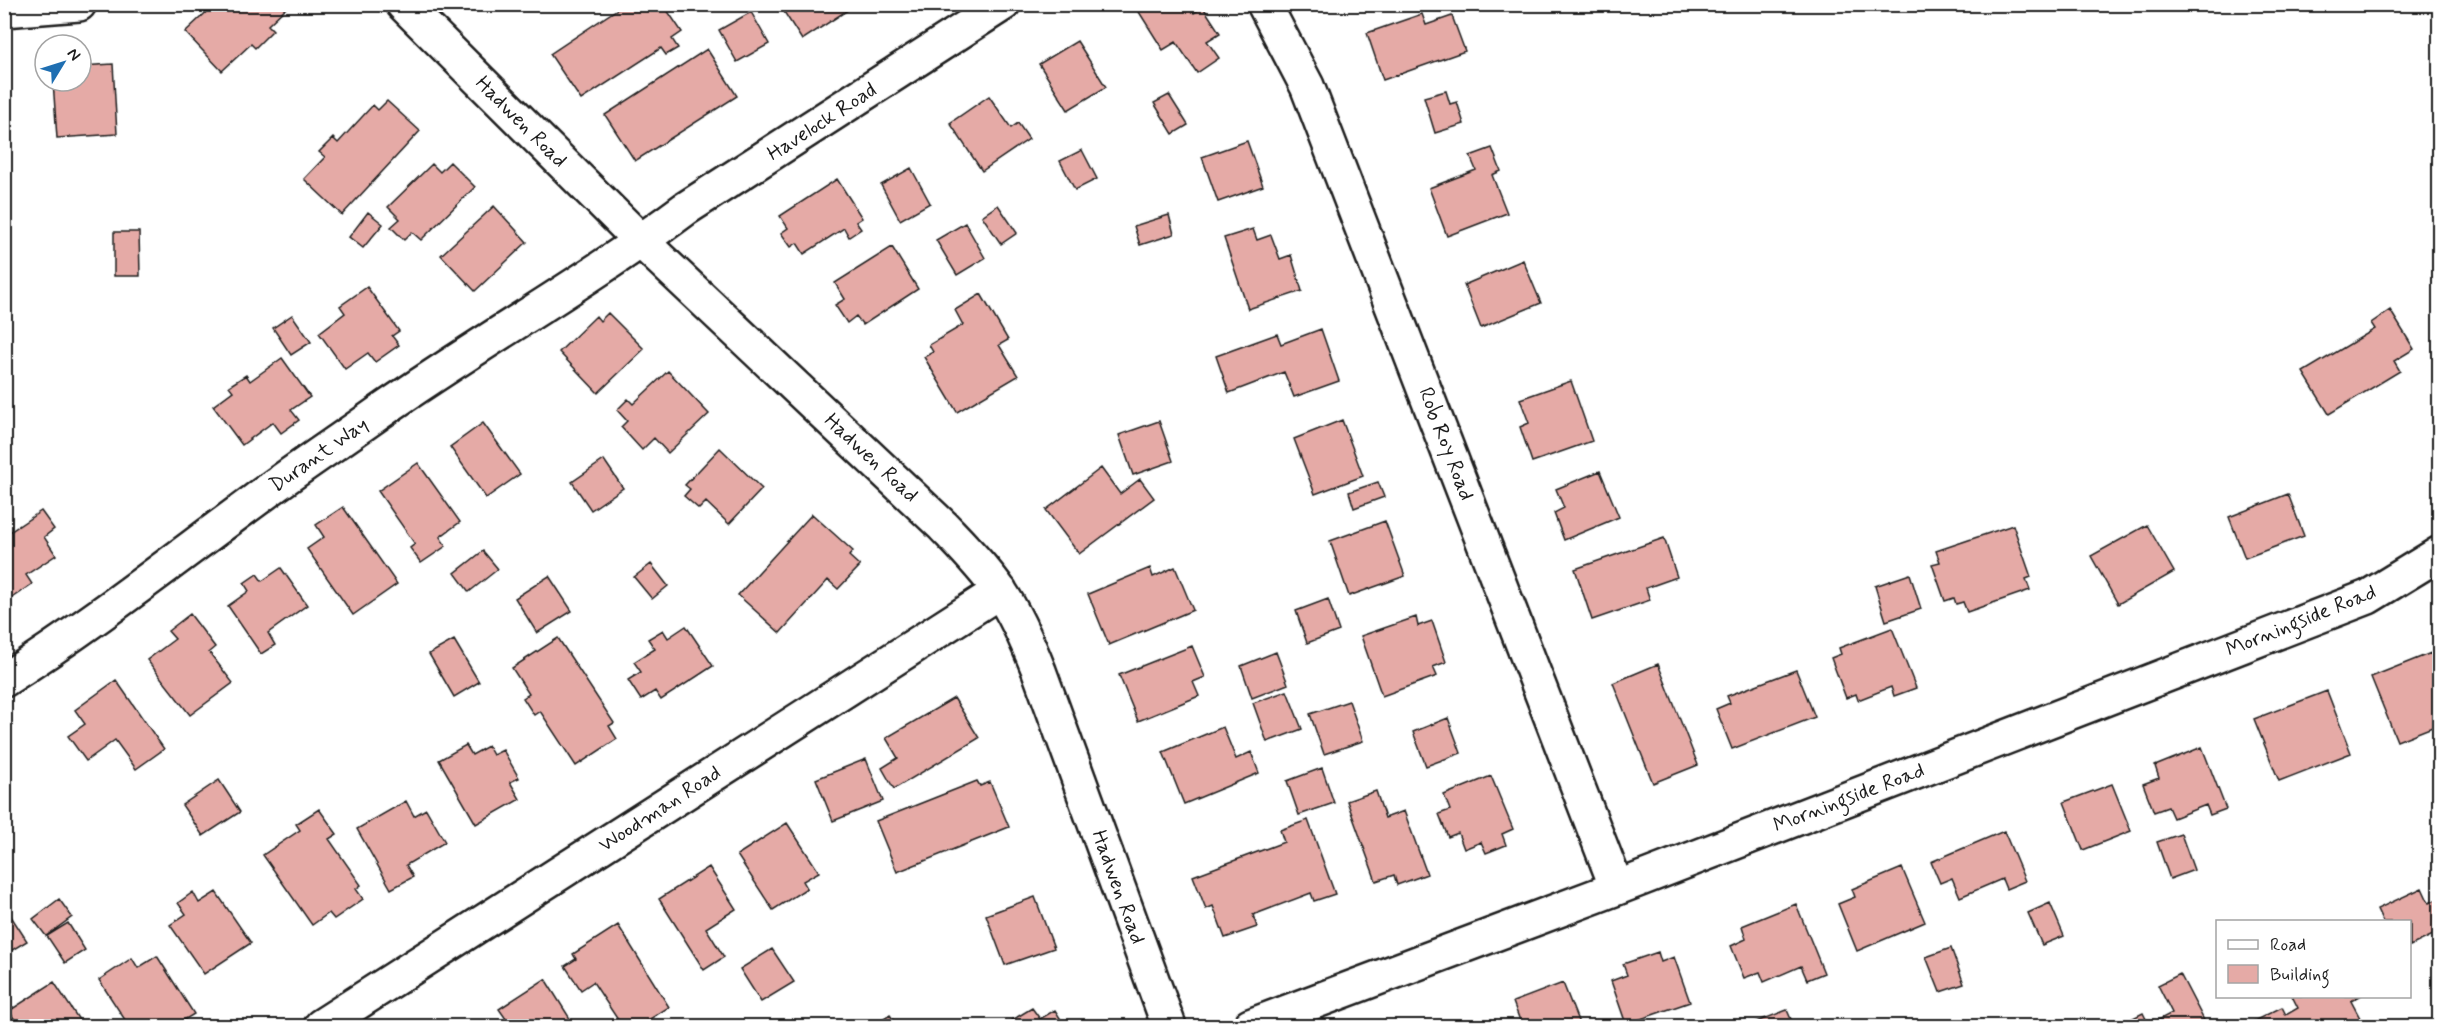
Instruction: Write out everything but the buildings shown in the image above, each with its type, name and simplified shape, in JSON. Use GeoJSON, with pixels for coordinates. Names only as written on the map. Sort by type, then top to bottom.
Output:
{"type":"FeatureCollection","features":[{"type":"Feature","properties":{"kind":"street"},"geometry":{"type":"LineString","coordinates":[[4,10],[79,4]]}},
{"type":"Feature","properties":{"kind":"street","name":"Hadwen Road"},"geometry":{"type":"LineString","coordinates":[[403,4],[642,242],[943,526],[1000,591],[1024,634],[1039,670],[1169,1026]]}},
{"type":"Feature","properties":{"kind":"street","name":"Havelock Road"},"geometry":{"type":"LineString","coordinates":[[642,242],[685,209],[1003,4]]}},
{"type":"Feature","properties":{"kind":"street","name":"Rob Roy Road"},"geometry":{"type":"LineString","coordinates":[[1264,4],[1311,97],[1617,888]]}},
{"type":"Feature","properties":{"kind":"street","name":"Durant Way"},"geometry":{"type":"LineString","coordinates":[[4,680],[48,653],[139,588],[255,500],[398,400],[642,242]]}},
{"type":"Feature","properties":{"kind":"street","name":"Morningside Road"},"geometry":{"type":"LineString","coordinates":[[1250,1026],[1617,888],[2368,597],[2437,561]]}},
{"type":"Feature","properties":{"kind":"street","name":"Woodman Road"},"geometry":{"type":"LineString","coordinates":[[321,1026],[1000,591]]}}]}
